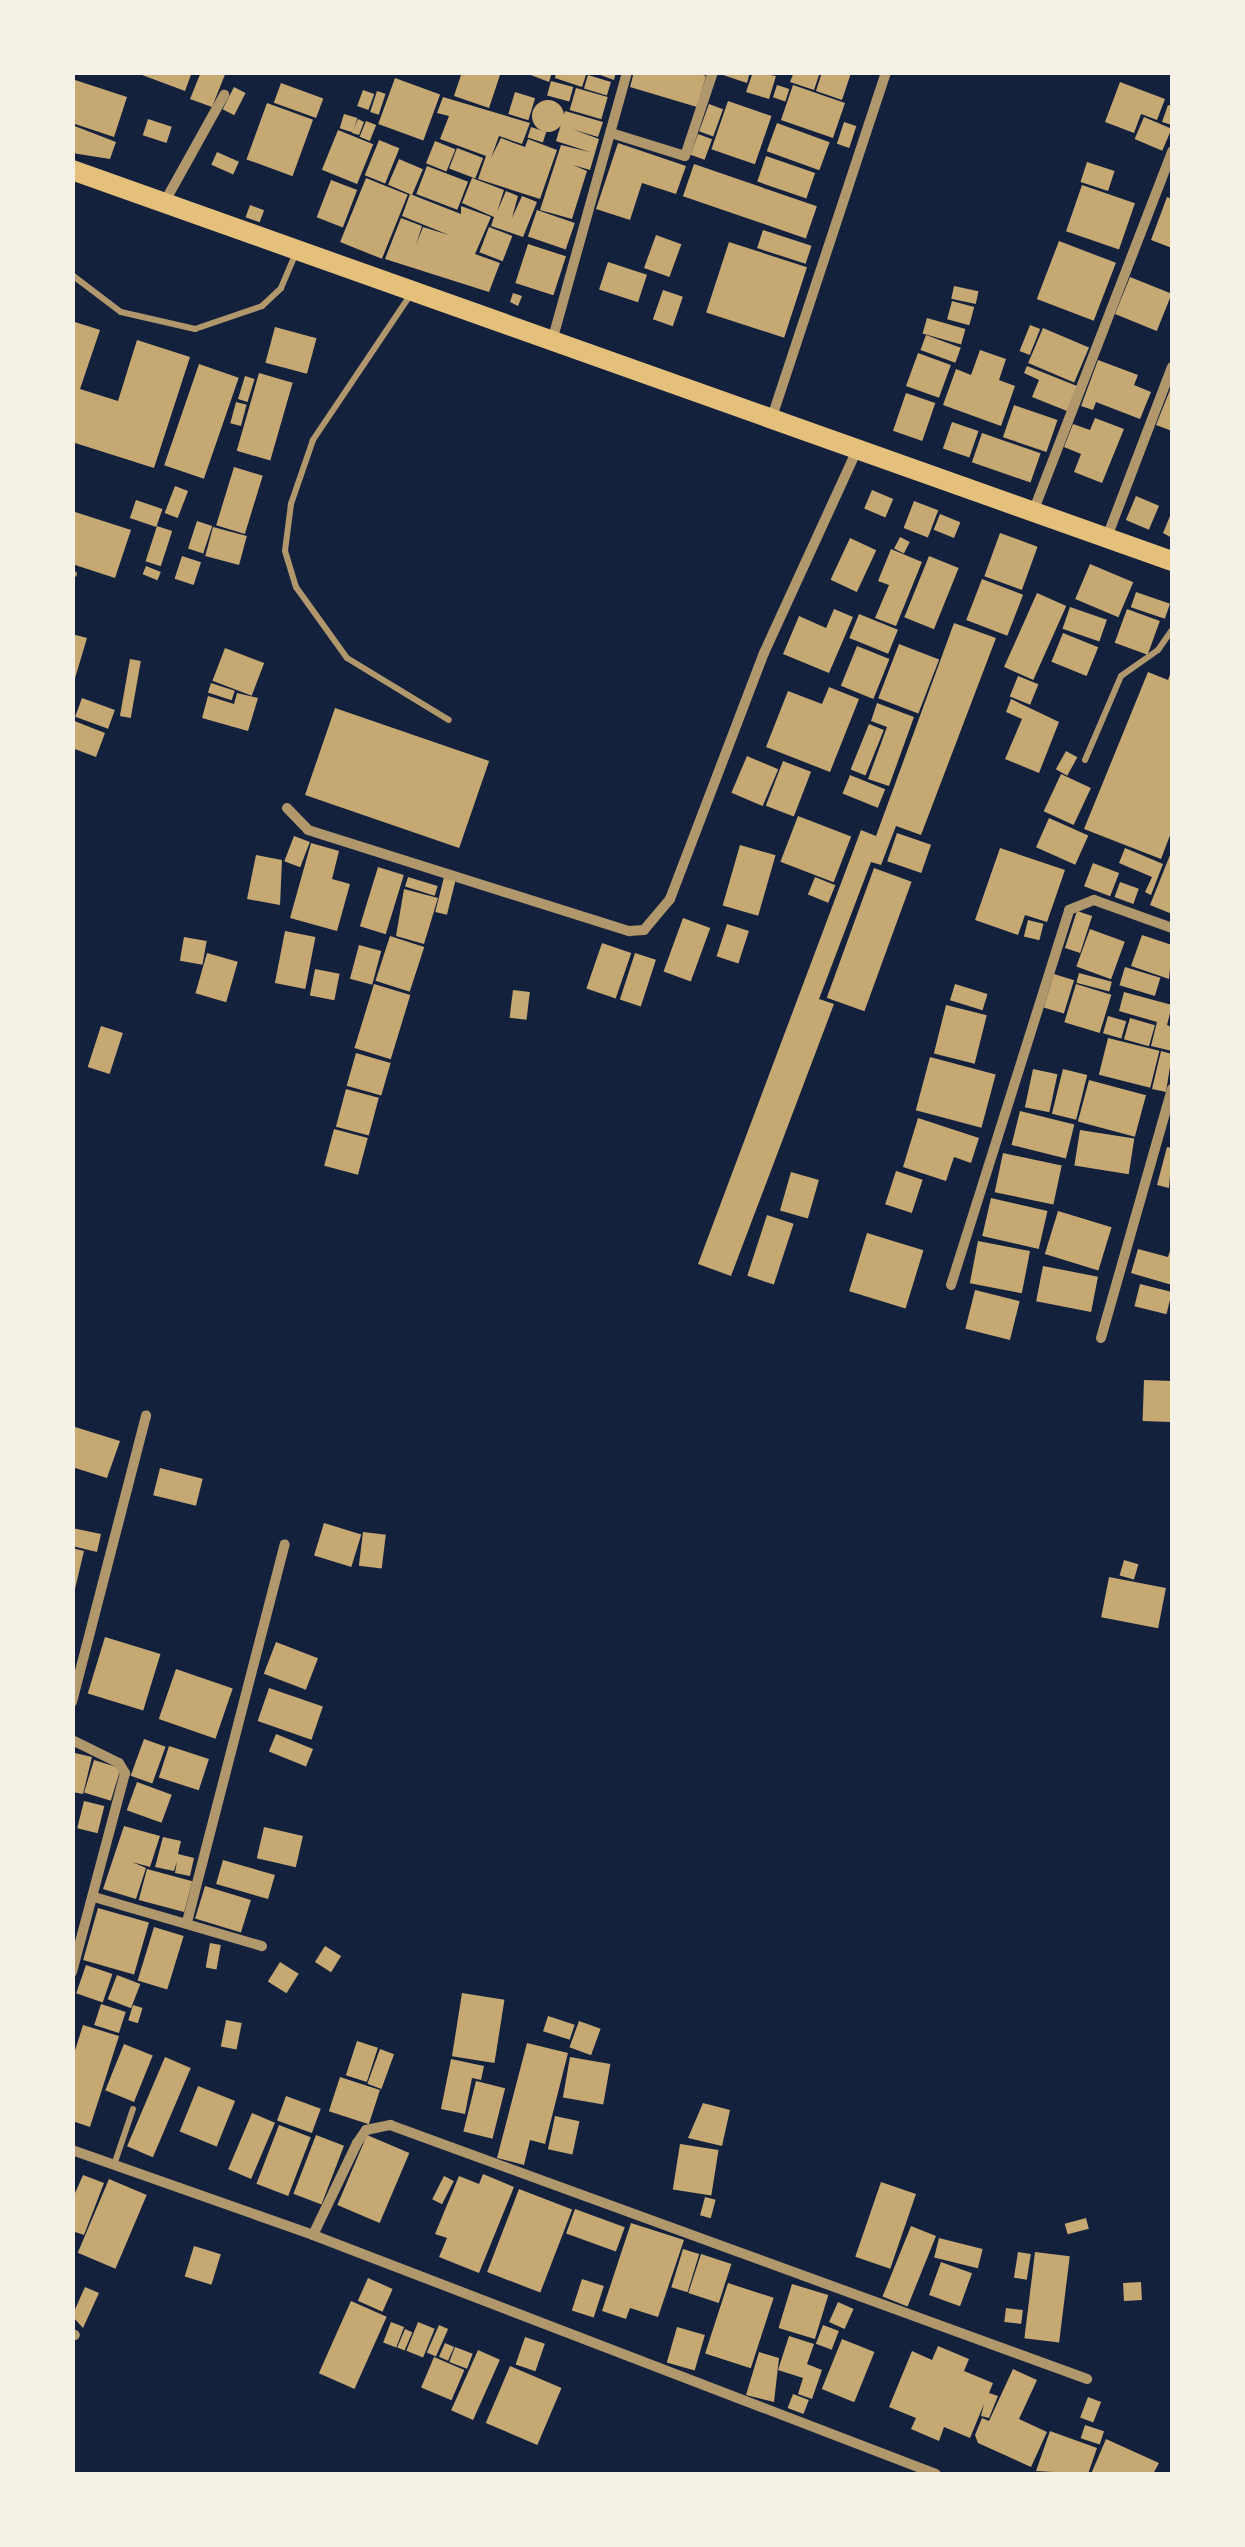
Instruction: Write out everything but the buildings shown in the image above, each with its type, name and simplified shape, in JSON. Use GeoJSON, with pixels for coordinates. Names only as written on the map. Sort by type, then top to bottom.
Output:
{"type":"FeatureCollection","features":[{"type":"Feature","properties":{"kind":"main road"},"geometry":{"type":"LineString","coordinates":[[72,170],[1172,560]]}},
{"type":"Feature","properties":{"kind":"street"},"geometry":{"type":"LineString","coordinates":[[552,342],[627,72]]}},
{"type":"Feature","properties":{"kind":"street"},"geometry":{"type":"LineString","coordinates":[[611,132],[685,156],[713,72]]}},
{"type":"Feature","properties":{"kind":"street"},"geometry":{"type":"LineString","coordinates":[[772,417],[886,72]]}},
{"type":"Feature","properties":{"kind":"street"},"geometry":{"type":"LineString","coordinates":[[163,204],[224,95]]}},
{"type":"Feature","properties":{"kind":"street"},"geometry":{"type":"LineString","coordinates":[[1033,512],[1172,150]]}},
{"type":"Feature","properties":{"kind":"street"},"geometry":{"type":"LineString","coordinates":[[1107,537],[1172,367]]}},
{"type":"Feature","properties":{"kind":"street"},"geometry":{"type":"LineString","coordinates":[[287,808],[308,830],[629,931],[644,930],[670,899],[764,653],[858,448]]}},
{"type":"Feature","properties":{"kind":"street"},"geometry":{"type":"LineString","coordinates":[[951,1285],[1069,910],[1094,900],[1172,928]]}},
{"type":"Feature","properties":{"kind":"street"},"geometry":{"type":"LineString","coordinates":[[1101,1338],[1172,1090]]}},
{"type":"Feature","properties":{"kind":"street"},"geometry":{"type":"LineString","coordinates":[[72,1702],[146,1415]]}},
{"type":"Feature","properties":{"kind":"street"},"geometry":{"type":"LineString","coordinates":[[187,1922],[286,1544]]}},
{"type":"Feature","properties":{"kind":"street"},"geometry":{"type":"LineString","coordinates":[[72,1740],[119,1762],[125,1773],[72,1972]]}},
{"type":"Feature","properties":{"kind":"street"},"geometry":{"type":"LineString","coordinates":[[94,1897],[262,1946]]}},
{"type":"Feature","properties":{"kind":"street"},"geometry":{"type":"LineString","coordinates":[[313,2235],[357,2142],[366,2130],[390,2125],[1087,2379]]}},
{"type":"Feature","properties":{"kind":"street"},"geometry":{"type":"LineString","coordinates":[[72,2150],[313,2235],[936,2474]]}},
{"type":"Feature","properties":{"kind":"lane"},"geometry":{"type":"LineString","coordinates":[[72,276],[120,312],[195,329],[262,306],[281,288],[296,251]]}},
{"type":"Feature","properties":{"kind":"lane"},"geometry":{"type":"LineString","coordinates":[[412,293],[313,440],[291,504],[285,551],[296,586],[347,658],[450,720]]}},
{"type":"Feature","properties":{"kind":"lane"},"geometry":{"type":"LineString","coordinates":[[1086,760],[1121,676],[1158,650],[1172,630]]}},
{"type":"Feature","properties":{"kind":"lane"},"geometry":{"type":"LineString","coordinates":[[114,2165],[133,2109]]}}]}
